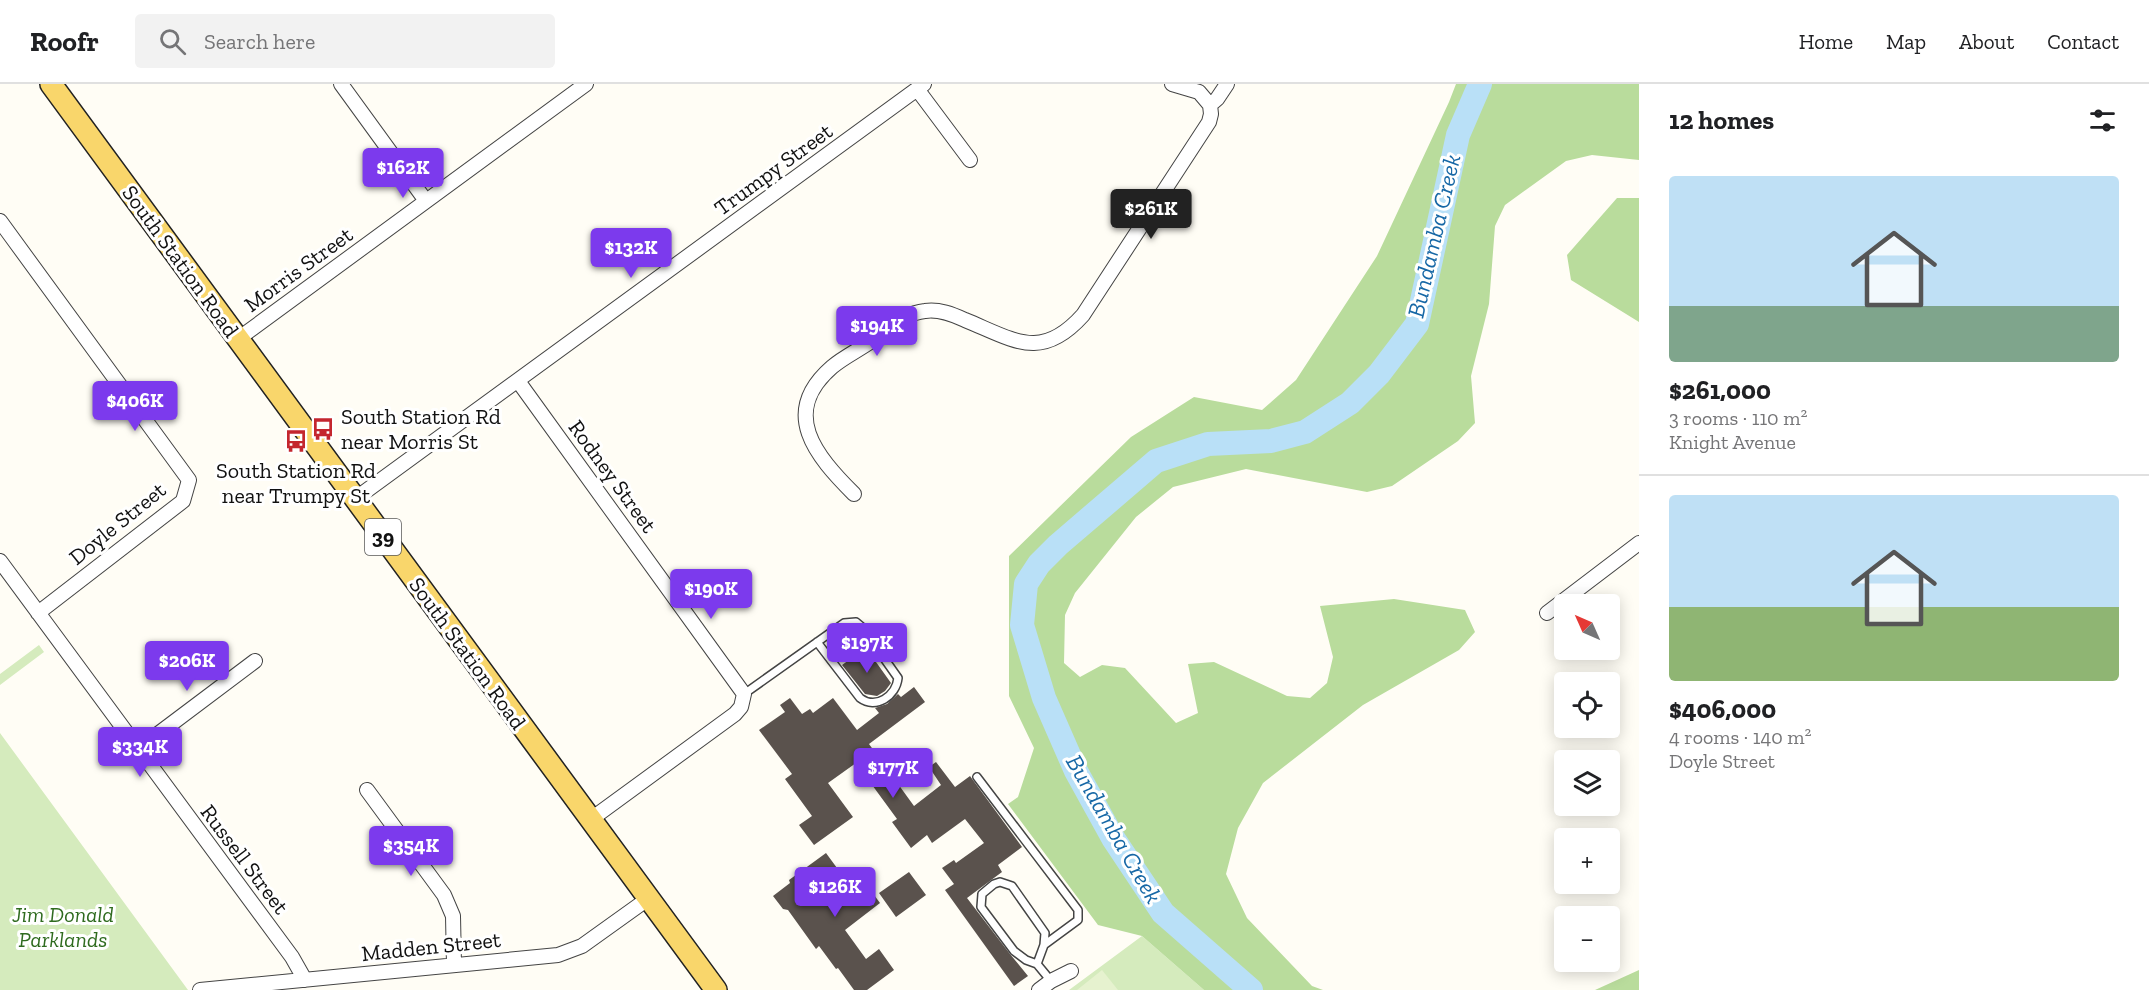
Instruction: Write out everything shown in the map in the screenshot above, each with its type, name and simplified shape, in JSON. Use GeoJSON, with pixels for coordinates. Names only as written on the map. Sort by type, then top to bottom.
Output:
{"type":"FeatureCollection","features":[{"type":"Feature","properties":{"kind":"main road","name":"South Station Road"},"geometry":{"type":"LineString","coordinates":[[51,84],[716,990]]}},
{"type":"Feature","properties":{"kind":"street"},"geometry":{"type":"LineString","coordinates":[[341,84],[426,201]]}},
{"type":"Feature","properties":{"kind":"street","name":"Morris Street"},"geometry":{"type":"LineString","coordinates":[[238,339],[586,84]]}},
{"type":"Feature","properties":{"kind":"street"},"geometry":{"type":"LineString","coordinates":[[854,494],[830,471],[813,446],[806,430],[809,398],[818,382],[831,368],[907,316],[924,311],[937,310],[951,314],[1016,341],[1031,344],[1058,338],[1070,329],[1083,315],[1209,122],[1210,105],[1198,92],[1172,84]]}},
{"type":"Feature","properties":{"kind":"street"},"geometry":{"type":"LineString","coordinates":[[1210,105],[1227,84]]}},
{"type":"Feature","properties":{"kind":"street"},"geometry":{"type":"LineString","coordinates":[[920,86],[970,160]]}},
{"type":"Feature","properties":{"kind":"street","name":"Trumpy Street"},"geometry":{"type":"LineString","coordinates":[[356,499],[920,86]]}},
{"type":"Feature","properties":{"kind":"street","name":"Doyle Street"},"geometry":{"type":"LineString","coordinates":[[0,221],[189,480],[183,501],[38,612]]}},
{"type":"Feature","properties":{"kind":"street","name":"Rodney Street"},"geometry":{"type":"LineString","coordinates":[[518,381],[744,694]]}},
{"type":"Feature","properties":{"kind":"street"},"geometry":{"type":"LineString","coordinates":[[1547,614],[1639,543]]}},
{"type":"Feature","properties":{"kind":"street","name":"Russell Street"},"geometry":{"type":"LineString","coordinates":[[0,561],[292,957],[304,980]]}},
{"type":"Feature","properties":{"kind":"street"},"geometry":{"type":"LineString","coordinates":[[138,749],[255,661]]}},
{"type":"Feature","properties":{"kind":"street"},"geometry":{"type":"LineString","coordinates":[[590,820],[735,714],[741,707],[744,694]]}},
{"type":"Feature","properties":{"kind":"street"},"geometry":{"type":"LineString","coordinates":[[367,790],[444,895],[453,916],[454,965]]}},
{"type":"Feature","properties":{"kind":"street","name":"Madden Street"},"geometry":{"type":"LineString","coordinates":[[200,990],[558,955],[582,946],[649,898]]}},
{"type":"Feature","properties":{"kind":"street"},"geometry":{"type":"LineString","coordinates":[[1039,990],[1071,971]]}},
{"type":"Feature","properties":{"kind":"lane"},"geometry":{"type":"LineString","coordinates":[[744,694],[817,642],[844,623],[856,622],[862,627],[898,678],[897,686],[893,692],[878,703],[866,703],[817,642]]}},
{"type":"Feature","properties":{"kind":"lane"},"geometry":{"type":"LineString","coordinates":[[977,777],[1078,910],[1078,920],[1044,945]]}},
{"type":"Feature","properties":{"kind":"lane"},"geometry":{"type":"LineString","coordinates":[[1037,964],[1044,945],[1045,933],[1012,886],[1000,882],[985,891],[981,907],[1014,951],[1026,960],[1037,964],[1051,981]]}},
{"type":"Feature","properties":{"kind":"green space"},"geometry":{"type":"Polygon","coordinates":[[[1456,84],[1639,84],[1639,160],[1592,155],[1566,161],[1505,205],[1495,226],[1489,304],[1471,376],[1475,423],[1458,441],[1392,486],[1367,492],[1246,469],[1173,487],[1136,517],[1075,593],[1065,615],[1064,663],[1080,677],[1102,665],[1125,668],[1176,723],[1198,713],[1188,664],[1214,662],[1287,696],[1310,698],[1327,683],[1333,657],[1320,606],[1394,599],[1465,610],[1475,632],[1459,650],[1363,705],[1263,783],[1238,828],[1226,874],[1247,918],[1312,986],[1323,990],[1204,990],[1142,936],[1098,925],[1008,804],[1018,797],[1034,748],[1009,696],[1009,556],[1131,437],[1194,397],[1262,410],[1296,380],[1377,256],[1456,84]]]}},
{"type":"Feature","properties":{"kind":"green space"},"geometry":{"type":"Polygon","coordinates":[[[1617,198],[1639,198],[1639,322],[1571,280],[1567,255],[1617,198]]]}},
{"type":"Feature","properties":{"kind":"green space"},"geometry":{"type":"Polygon","coordinates":[[[39,645],[44,652],[0,685],[0,674],[39,645]]]}},
{"type":"Feature","properties":{"kind":"green space","name":"Jim Donald Parklands"},"geometry":{"type":"Polygon","coordinates":[[[0,733],[188,990],[0,990],[0,733]]]}},
{"type":"Feature","properties":{"kind":"green space"},"geometry":{"type":"Polygon","coordinates":[[[1142,936],[1204,990],[1069,990],[1142,936]]]}},
{"type":"Feature","properties":{"kind":"green space"},"geometry":{"type":"Polygon","coordinates":[[[1102,970],[1118,990],[1077,990],[1102,970]]]}},
{"type":"Feature","properties":{"kind":"green space"},"geometry":{"type":"Polygon","coordinates":[[[1639,970],[1639,990],[1595,990],[1639,970]]]}},
{"type":"Feature","properties":{"kind":"building"},"geometry":{"type":"Polygon","coordinates":[[[866,648],[891,683],[877,696],[865,694],[842,665],[866,648]]]}},
{"type":"Feature","properties":{"kind":"building"},"geometry":{"type":"Polygon","coordinates":[[[914,687],[925,702],[869,744],[914,806],[941,785],[929,767],[936,762],[955,787],[970,776],[1022,847],[998,865],[1002,872],[967,898],[1028,976],[1014,986],[945,890],[954,884],[942,868],[954,860],[956,863],[984,843],[965,819],[932,843],[927,835],[911,848],[892,822],[897,819],[856,763],[828,783],[853,817],[814,845],[799,825],[812,816],[785,779],[792,774],[759,730],[785,712],[780,705],[790,698],[802,714],[810,709],[813,713],[833,698],[857,730],[879,713],[875,708],[887,704],[898,694],[901,697],[914,687]]]}},
{"type":"Feature","properties":{"kind":"building"},"geometry":{"type":"Polygon","coordinates":[[[826,853],[837,868],[835,870],[860,876],[880,903],[845,930],[866,959],[879,949],[894,970],[867,990],[854,990],[838,968],[836,969],[819,946],[816,949],[788,910],[783,909],[773,896],[790,883],[789,880],[826,853]]]}},
{"type":"Feature","properties":{"kind":"building"},"geometry":{"type":"Polygon","coordinates":[[[909,872],[926,895],[896,917],[879,893],[909,872]]]}},
{"type":"Feature","properties":{"kind":"waterway","name":"Bundamba Creek"},"geometry":{"type":"LineString","coordinates":[[1251,990],[1163,913],[1113,838],[1076,771],[1044,698],[1022,625],[1026,584],[1039,564],[1058,545],[1156,461],[1208,444],[1271,441],[1305,432],[1350,403],[1379,374],[1417,324],[1458,135],[1480,84]]}},
{"type":"Feature","properties":{"kind":"place","name":"South Station Rd near Morris St"},"geometry":{"type":"Point","coordinates":[323,429]}},
{"type":"Feature","properties":{"kind":"place","name":"South Station Rd near Trumpy St"},"geometry":{"type":"Point","coordinates":[296,441]}}]}
